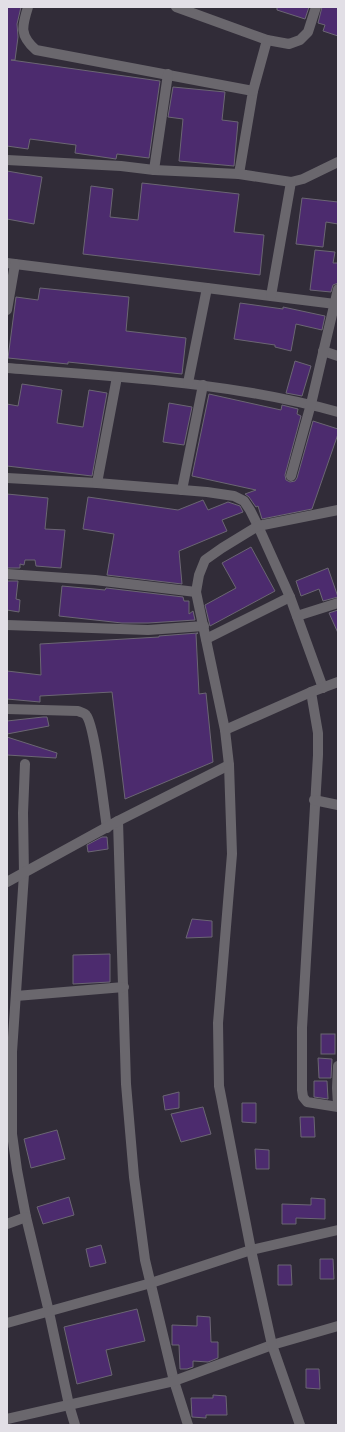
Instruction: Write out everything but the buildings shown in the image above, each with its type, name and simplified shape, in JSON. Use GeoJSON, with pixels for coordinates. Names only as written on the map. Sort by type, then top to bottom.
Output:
{"type":"FeatureCollection","features":[{"type":"Feature","properties":{"kind":"street"},"geometry":{"type":"LineString","coordinates":[[28,7],[22,25],[24,34],[36,50],[253,91]]}},
{"type":"Feature","properties":{"kind":"street"},"geometry":{"type":"LineString","coordinates":[[176,7],[267,40],[289,44],[300,40],[308,32],[316,7]]}},
{"type":"Feature","properties":{"kind":"street"},"geometry":{"type":"LineString","coordinates":[[239,174],[253,91],[267,40]]}},
{"type":"Feature","properties":{"kind":"street"},"geometry":{"type":"LineString","coordinates":[[154,170],[168,74]]}},
{"type":"Feature","properties":{"kind":"street"},"geometry":{"type":"LineString","coordinates":[[7,160],[239,174],[291,182],[303,179],[338,162]]}},
{"type":"Feature","properties":{"kind":"street"},"geometry":{"type":"LineString","coordinates":[[271,296],[291,182]]}},
{"type":"Feature","properties":{"kind":"street"},"geometry":{"type":"LineString","coordinates":[[7,310],[11,264],[335,304]]}},
{"type":"Feature","properties":{"kind":"street"},"geometry":{"type":"LineString","coordinates":[[188,384],[207,288]]}},
{"type":"Feature","properties":{"kind":"street"},"geometry":{"type":"LineString","coordinates":[[291,476],[311,404],[338,289]]}},
{"type":"Feature","properties":{"kind":"street"},"geometry":{"type":"LineString","coordinates":[[323,351],[338,356]]}},
{"type":"Feature","properties":{"kind":"street"},"geometry":{"type":"LineString","coordinates":[[7,368],[202,385],[311,404],[338,412]]}},
{"type":"Feature","properties":{"kind":"street"},"geometry":{"type":"LineString","coordinates":[[97,483],[117,377]]}},
{"type":"Feature","properties":{"kind":"street"},"geometry":{"type":"LineString","coordinates":[[182,490],[202,385]]}},
{"type":"Feature","properties":{"kind":"street"},"geometry":{"type":"LineString","coordinates":[[7,478],[182,490],[234,496],[244,501],[258,526],[290,597],[323,688]]}},
{"type":"Feature","properties":{"kind":"street"},"geometry":{"type":"LineString","coordinates":[[300,1425],[272,1345],[220,1086],[218,1023],[232,854],[229,765],[225,730],[196,592],[199,575],[205,560],[258,526],[338,510]]}},
{"type":"Feature","properties":{"kind":"street"},"geometry":{"type":"LineString","coordinates":[[7,574],[95,580],[196,592]]}},
{"type":"Feature","properties":{"kind":"street"},"geometry":{"type":"LineString","coordinates":[[206,639],[290,597]]}},
{"type":"Feature","properties":{"kind":"street"},"geometry":{"type":"LineString","coordinates":[[297,616],[338,603]]}},
{"type":"Feature","properties":{"kind":"street"},"geometry":{"type":"LineString","coordinates":[[7,625],[148,630],[204,626]]}},
{"type":"Feature","properties":{"kind":"street"},"geometry":{"type":"LineString","coordinates":[[225,730],[311,692],[338,682]]}},
{"type":"Feature","properties":{"kind":"street"},"geometry":{"type":"LineString","coordinates":[[311,692],[318,733],[302,1028],[302,1090],[303,1097],[307,1102],[338,1106],[338,1066]]}},
{"type":"Feature","properties":{"kind":"street"},"geometry":{"type":"LineString","coordinates":[[7,709],[78,711],[86,715],[94,738],[107,828]]}},
{"type":"Feature","properties":{"kind":"street"},"geometry":{"type":"LineString","coordinates":[[25,764],[23,812],[24,874],[16,996],[10,1051],[12,1134],[26,1217],[50,1312],[69,1404],[75,1425]]}},
{"type":"Feature","properties":{"kind":"street"},"geometry":{"type":"LineString","coordinates":[[7,882],[118,821],[229,765]]}},
{"type":"Feature","properties":{"kind":"street"},"geometry":{"type":"LineString","coordinates":[[314,800],[338,805]]}},
{"type":"Feature","properties":{"kind":"street"},"geometry":{"type":"LineString","coordinates":[[118,821],[126,1084],[134,1177],[146,1260],[151,1283],[174,1381],[188,1425]]}},
{"type":"Feature","properties":{"kind":"street"},"geometry":{"type":"LineString","coordinates":[[16,996],[124,986]]}},
{"type":"Feature","properties":{"kind":"street"},"geometry":{"type":"LineString","coordinates":[[7,1224],[26,1217]]}},
{"type":"Feature","properties":{"kind":"street"},"geometry":{"type":"LineString","coordinates":[[7,1323],[151,1283],[252,1250],[338,1230]]}},
{"type":"Feature","properties":{"kind":"street"},"geometry":{"type":"LineString","coordinates":[[7,1419],[174,1381],[272,1345],[338,1326]]}}]}
